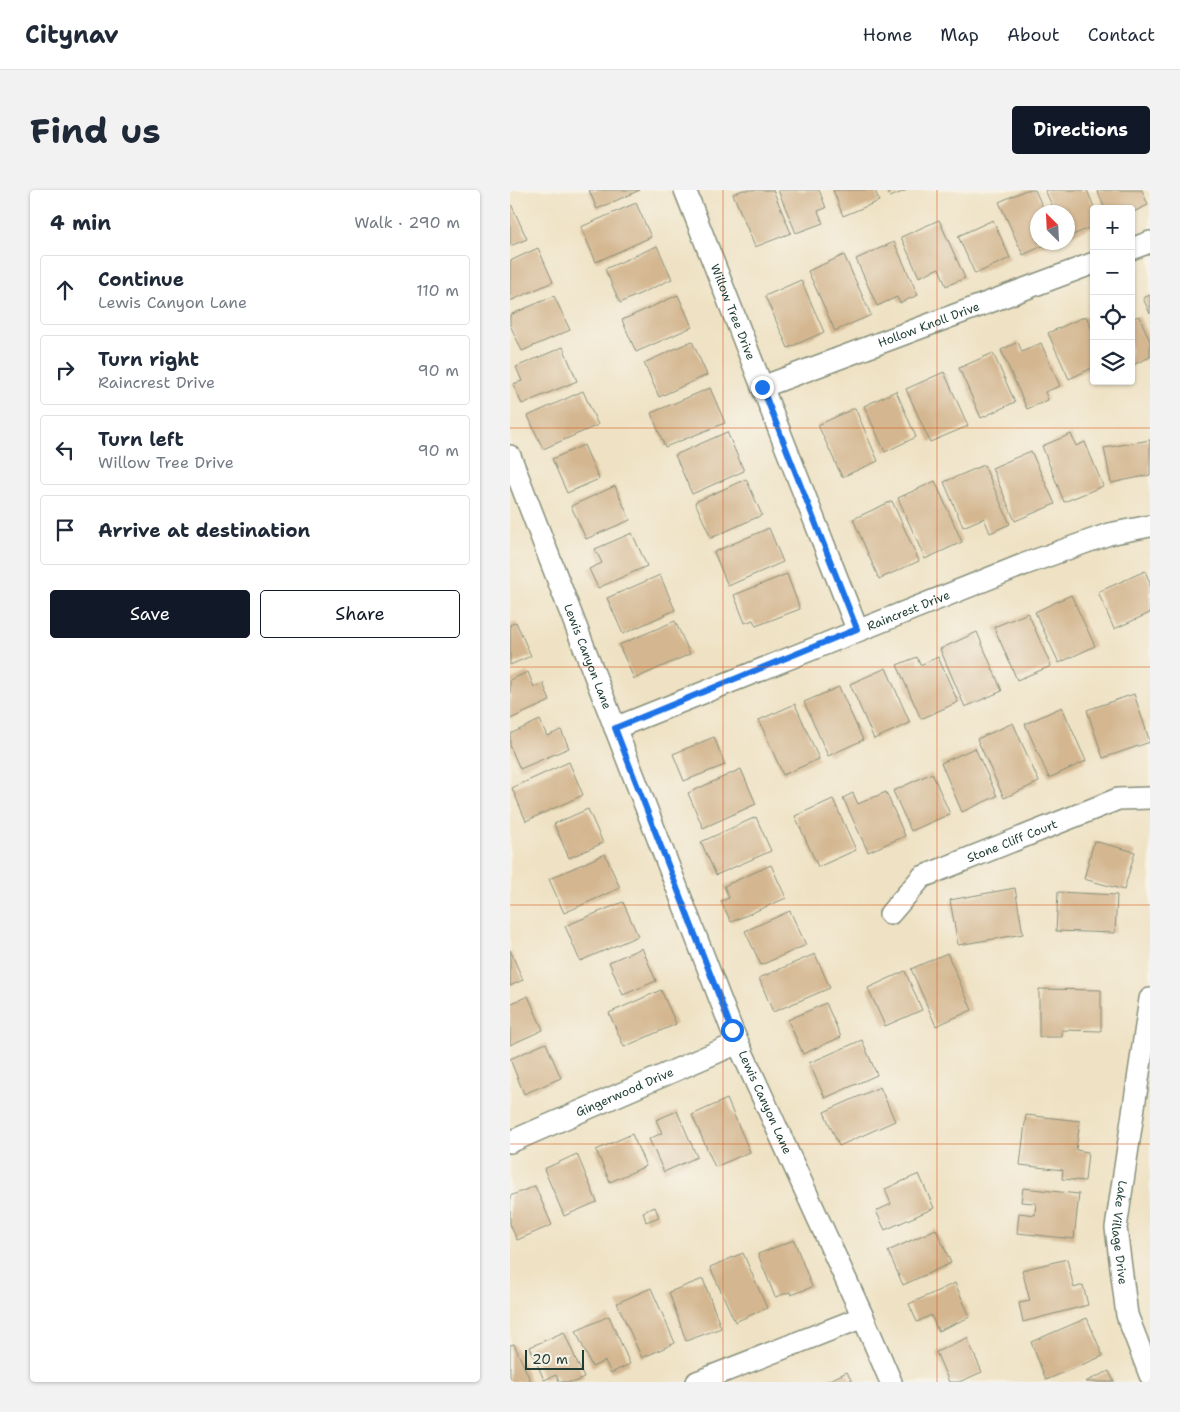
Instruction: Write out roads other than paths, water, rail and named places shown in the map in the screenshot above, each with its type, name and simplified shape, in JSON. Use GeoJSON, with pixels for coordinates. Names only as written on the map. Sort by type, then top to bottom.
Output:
{"type":"FeatureCollection","features":[{"type":"Feature","properties":{"kind":"street","name":"Willow Tree Drive"},"geometry":{"type":"LineString","coordinates":[[685,190],[857,629]]}},
{"type":"Feature","properties":{"kind":"street"},"geometry":{"type":"LineString","coordinates":[[1135,248],[1150,242]]}},
{"type":"Feature","properties":{"kind":"street","name":"Hollow Knoll Drive"},"geometry":{"type":"LineString","coordinates":[[762,387],[1090,264]]}},
{"type":"Feature","properties":{"kind":"street","name":"Lewis Canyon Lane"},"geometry":{"type":"LineString","coordinates":[[510,456],[738,1043],[891,1382]]}},
{"type":"Feature","properties":{"kind":"street","name":"Raincrest Drive"},"geometry":{"type":"LineString","coordinates":[[615,728],[857,629],[1100,537],[1150,526]]}},
{"type":"Feature","properties":{"kind":"street","name":"Stone Cliff Court"},"geometry":{"type":"LineString","coordinates":[[890,914],[922,877],[1118,799],[1150,798]]}},
{"type":"Feature","properties":{"kind":"street","name":"Lake Village Drive"},"geometry":{"type":"LineString","coordinates":[[1150,999],[1116,1228],[1127,1315],[1150,1375]]}},
{"type":"Feature","properties":{"kind":"street","name":"Gingerwood Drive"},"geometry":{"type":"LineString","coordinates":[[510,1142],[738,1043]]}},
{"type":"Feature","properties":{"kind":"street"},"geometry":{"type":"LineString","coordinates":[[697,1382],[863,1317]]}}]}
